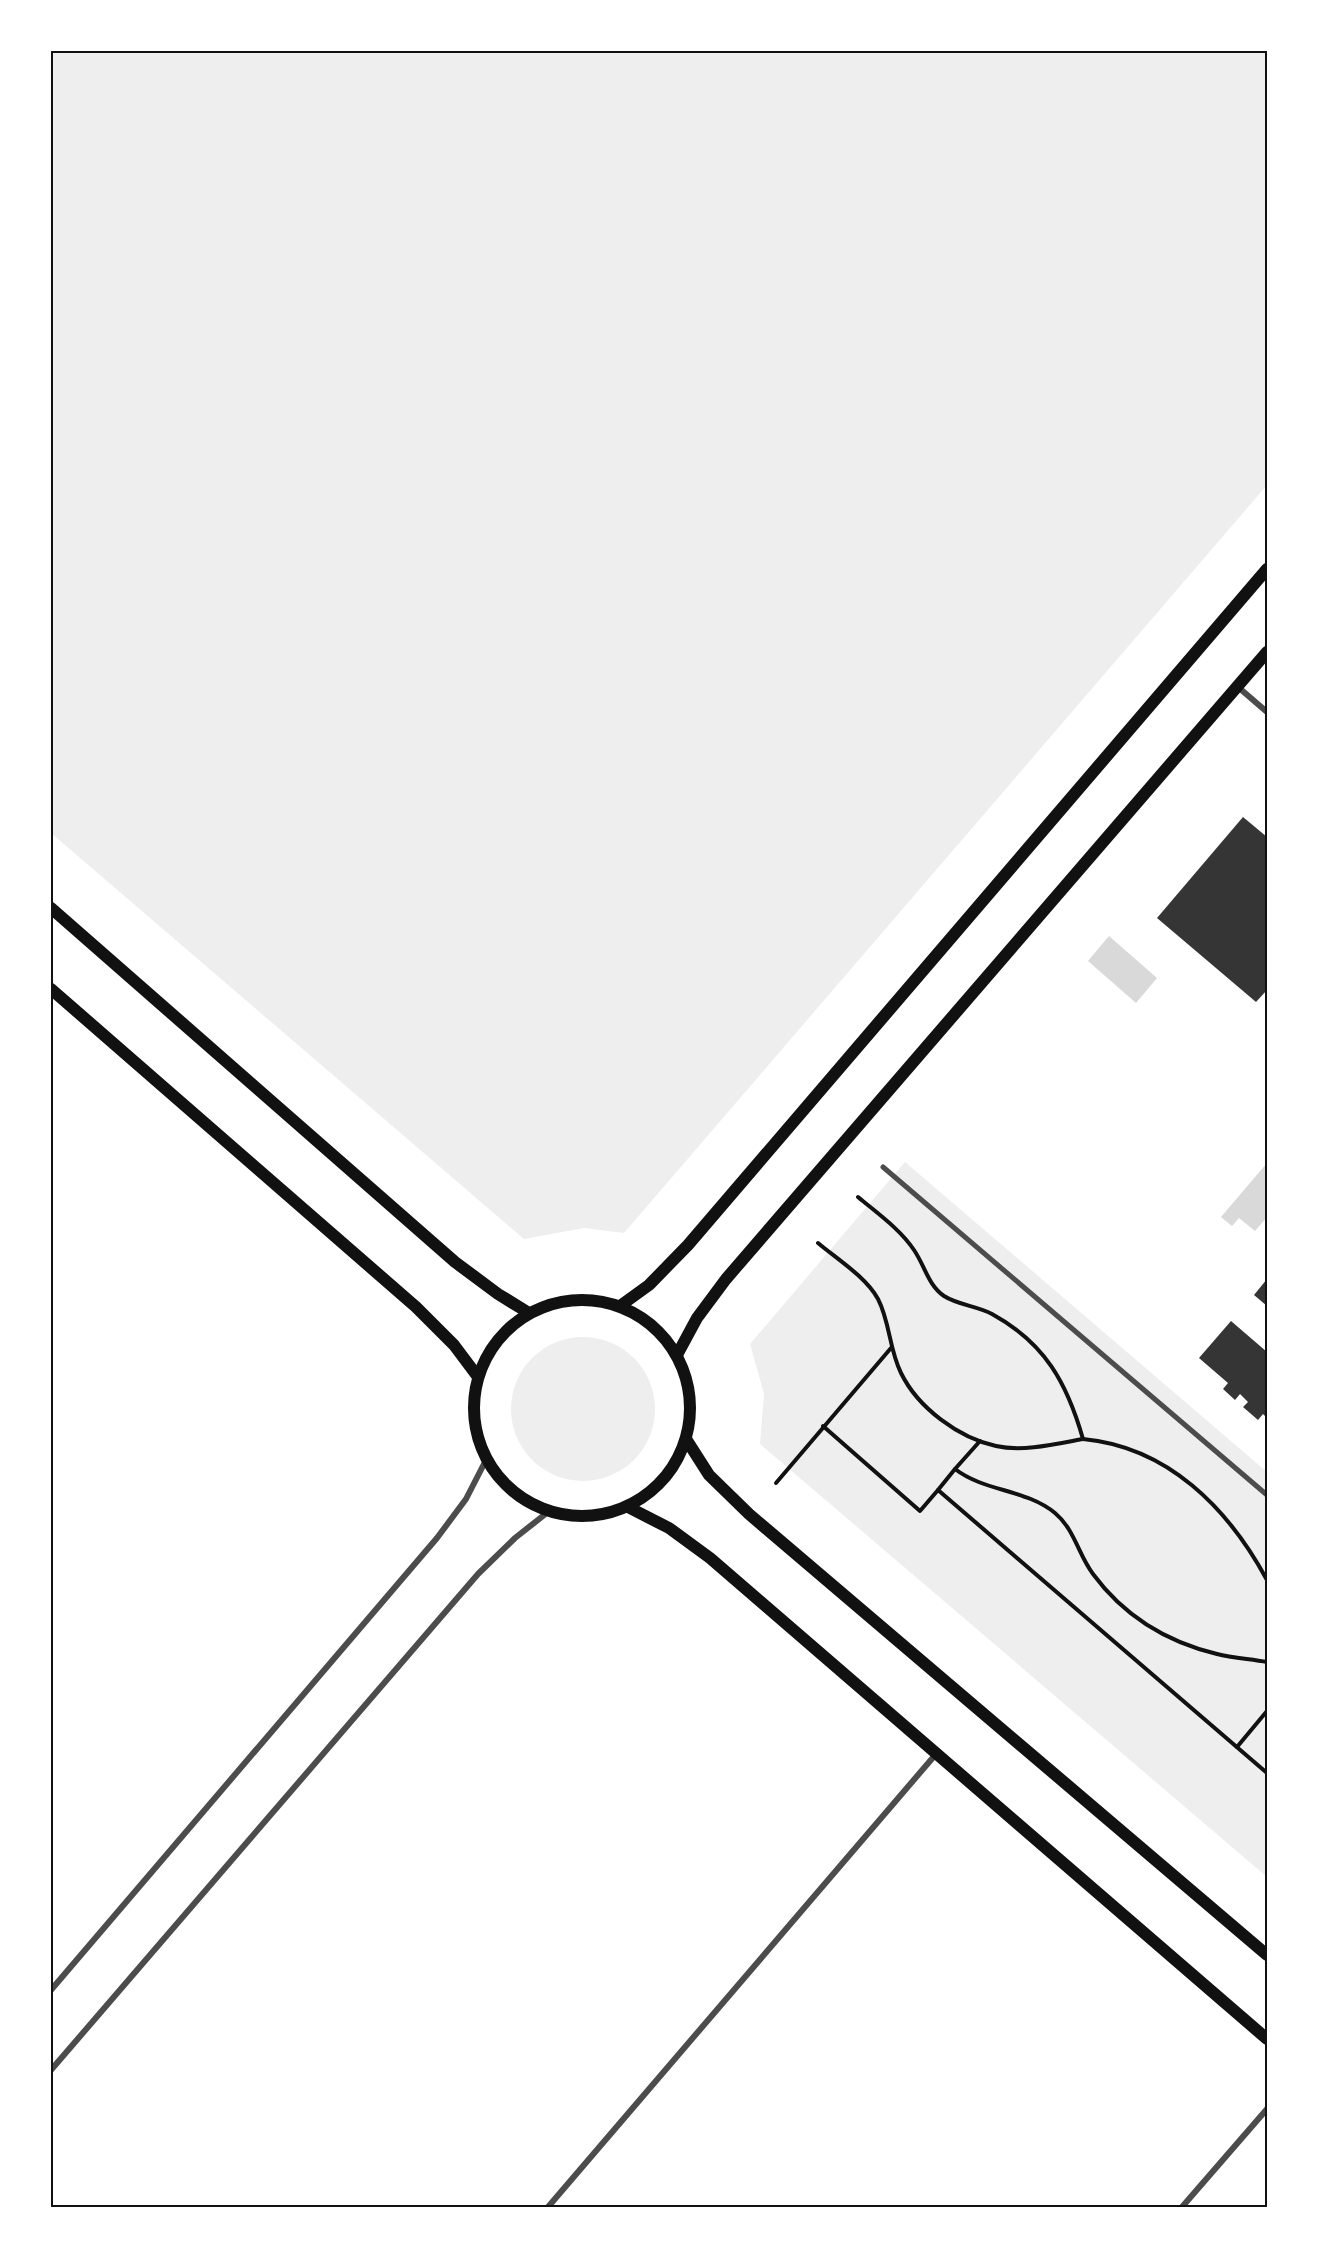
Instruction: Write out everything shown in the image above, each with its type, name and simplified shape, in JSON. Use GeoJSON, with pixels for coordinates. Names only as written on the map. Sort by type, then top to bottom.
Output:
{"type":"FeatureCollection","features":[{"type":"Feature","properties":{"kind":"main road"},"geometry":{"type":"LineString","coordinates":[[620,1306],[650,1285],[688,1245],[1267,569]]}},
{"type":"Feature","properties":{"kind":"main road"},"geometry":{"type":"LineString","coordinates":[[677,1354],[697,1318],[726,1279],[1267,652]]}},
{"type":"Feature","properties":{"kind":"main road"},"geometry":{"type":"LineString","coordinates":[[51,908],[455,1262],[498,1294],[529,1313]]}},
{"type":"Feature","properties":{"kind":"main road"},"geometry":{"type":"LineString","coordinates":[[51,989],[416,1307],[454,1345],[478,1377]]}},
{"type":"Feature","properties":{"kind":"main road"},"geometry":{"type":"LineString","coordinates":[[574,1300],[598,1301],[620,1306],[643,1318],[662,1335],[677,1354],[686,1375],[690,1396],[690,1418],[686,1439],[674,1467],[653,1490],[628,1507],[602,1516],[575,1517],[548,1512],[523,1501],[501,1483],[486,1460],[477,1440],[474,1419],[473,1398],[478,1377],[490,1352],[507,1330],[529,1313],[551,1304],[574,1300]]}},
{"type":"Feature","properties":{"kind":"main road"},"geometry":{"type":"LineString","coordinates":[[686,1439],[709,1475],[749,1514],[1267,1955]]}},
{"type":"Feature","properties":{"kind":"main road"},"geometry":{"type":"LineString","coordinates":[[628,1507],[669,1528],[710,1558],[1267,2039]]}},
{"type":"Feature","properties":{"kind":"street"},"geometry":{"type":"LineString","coordinates":[[1238,687],[1267,712]]}},
{"type":"Feature","properties":{"kind":"street"},"geometry":{"type":"LineString","coordinates":[[883,1167],[1267,1495]]}},
{"type":"Feature","properties":{"kind":"street"},"geometry":{"type":"LineString","coordinates":[[51,1990],[437,1538],[466,1500],[486,1460]]}},
{"type":"Feature","properties":{"kind":"street"},"geometry":{"type":"LineString","coordinates":[[51,2070],[478,1574],[514,1538],[548,1512]]}},
{"type":"Feature","properties":{"kind":"street"},"geometry":{"type":"LineString","coordinates":[[548,2207],[936,1754]]}},
{"type":"Feature","properties":{"kind":"street"},"geometry":{"type":"LineString","coordinates":[[1182,2207],[1267,2109]]}},
{"type":"Feature","properties":{"kind":"path"},"geometry":{"type":"LineString","coordinates":[[858,1197],[897,1231],[915,1251],[928,1278],[944,1296],[989,1312],[1014,1328],[1034,1345],[1069,1393],[1083,1439]]}},
{"type":"Feature","properties":{"kind":"path"},"geometry":{"type":"LineString","coordinates":[[818,1243],[878,1298],[891,1348],[902,1375],[921,1402],[940,1418],[980,1441],[998,1447],[1022,1447],[1083,1439],[1100,1441],[1140,1452],[1171,1468],[1205,1496],[1231,1523],[1250,1548],[1267,1580]]}},
{"type":"Feature","properties":{"kind":"path"},"geometry":{"type":"LineString","coordinates":[[776,1483],[891,1348]]}},
{"type":"Feature","properties":{"kind":"path"},"geometry":{"type":"LineString","coordinates":[[823,1426],[920,1511],[980,1441]]}},
{"type":"Feature","properties":{"kind":"path"},"geometry":{"type":"LineString","coordinates":[[955,1469],[969,1479],[1034,1500],[1054,1512],[1070,1528],[1090,1570],[1101,1585],[1150,1628],[1199,1649],[1267,1662]]}},
{"type":"Feature","properties":{"kind":"path"},"geometry":{"type":"LineString","coordinates":[[938,1490],[1267,1773]]}},
{"type":"Feature","properties":{"kind":"path"},"geometry":{"type":"LineString","coordinates":[[1237,1747],[1267,1711]]}},
{"type":"Feature","properties":{"kind":"shaded area"},"geometry":{"type":"Polygon","coordinates":[[[51,51],[1267,51],[1267,485],[624,1233],[584,1228],[524,1239],[51,833],[51,51]]]}},
{"type":"Feature","properties":{"kind":"shaded area"},"geometry":{"type":"Polygon","coordinates":[[[1109,936],[1157,978],[1136,1003],[1088,961],[1109,936]]]}},
{"type":"Feature","properties":{"kind":"shaded area"},"geometry":{"type":"Polygon","coordinates":[[[905,1162],[1267,1472],[1267,1877],[760,1444],[764,1394],[750,1344],[905,1162]]]}},
{"type":"Feature","properties":{"kind":"shaded area"},"geometry":{"type":"Polygon","coordinates":[[[1267,1163],[1267,1217],[1255,1231],[1239,1218],[1232,1226],[1221,1217],[1267,1163]]]}},
{"type":"Feature","properties":{"kind":"shaded area"},"geometry":{"type":"Polygon","coordinates":[[[583,1337],[610,1343],[623,1349],[634,1358],[643,1369],[649,1382],[655,1409],[649,1436],[643,1449],[634,1460],[623,1469],[610,1475],[583,1481],[556,1475],[543,1469],[532,1460],[523,1449],[517,1436],[511,1409],[517,1382],[523,1369],[532,1358],[543,1349],[556,1343],[583,1337]]]}},
{"type":"Feature","properties":{"kind":"building"},"geometry":{"type":"Polygon","coordinates":[[[1243,817],[1267,837],[1267,990],[1256,1002],[1157,918],[1243,817]]]}},
{"type":"Feature","properties":{"kind":"building"},"geometry":{"type":"Polygon","coordinates":[[[1267,1279],[1267,1306],[1254,1295],[1267,1279]]]}},
{"type":"Feature","properties":{"kind":"building"},"geometry":{"type":"Polygon","coordinates":[[[1231,1321],[1267,1352],[1267,1418],[1263,1414],[1258,1420],[1243,1407],[1248,1402],[1240,1394],[1235,1400],[1223,1389],[1228,1383],[1199,1358],[1231,1321]]]}}]}
